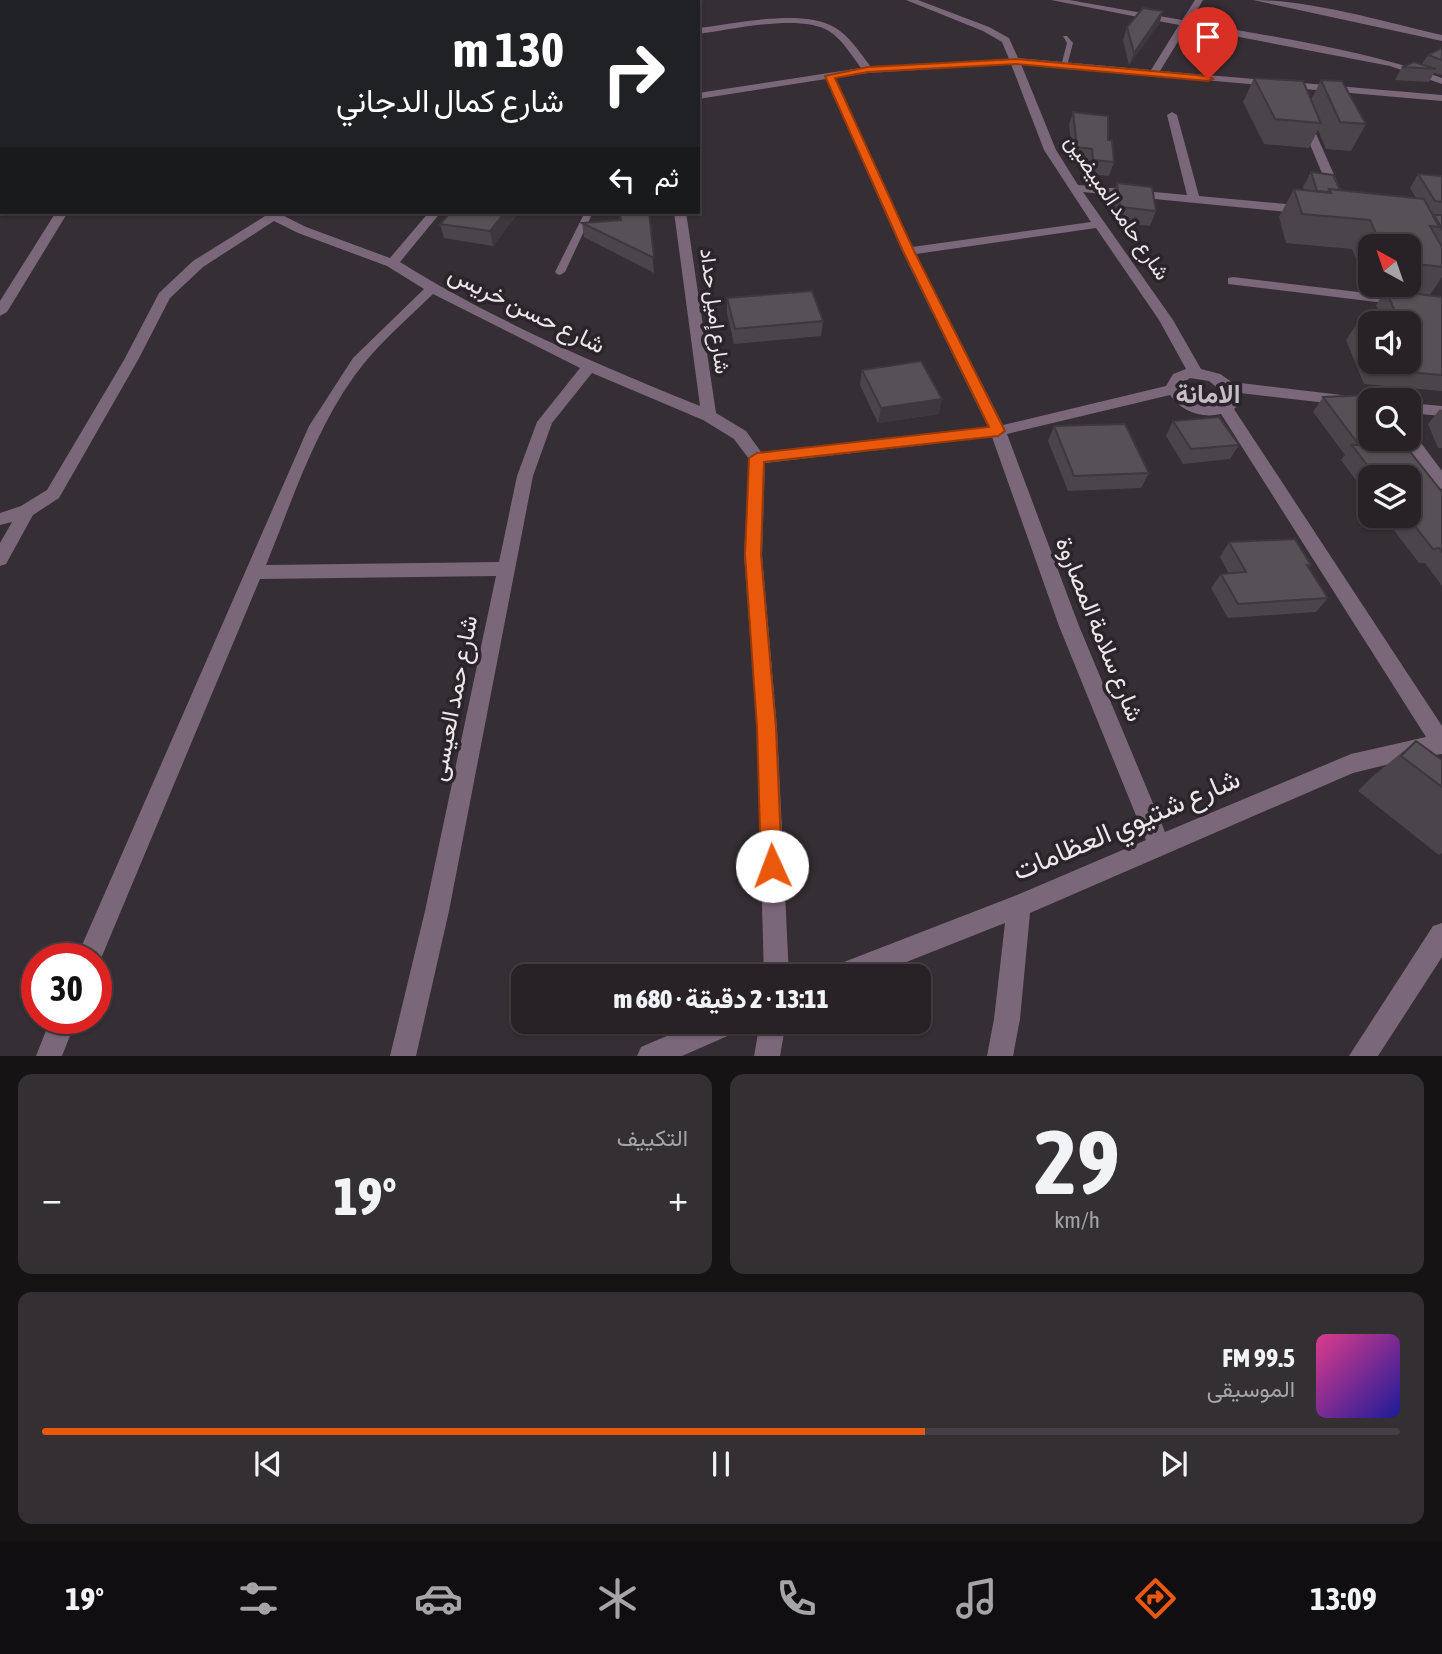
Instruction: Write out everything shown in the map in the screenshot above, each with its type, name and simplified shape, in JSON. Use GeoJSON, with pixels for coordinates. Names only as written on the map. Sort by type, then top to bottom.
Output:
{"type":"FeatureCollection","features":[{"type":"Feature","properties":{"kind":"street","name":"شارع حامد المبيضين"},"geometry":{"type":"LineString","coordinates":[[910,0],[999,34],[1006,40],[1050,150],[1166,320],[1196,373]]}},
{"type":"Feature","properties":{"kind":"street"},"geometry":{"type":"LineString","coordinates":[[1055,0],[1326,48],[1393,64],[1442,81]]}},
{"type":"Feature","properties":{"kind":"street"},"geometry":{"type":"LineString","coordinates":[[1153,74],[1199,0]]}},
{"type":"Feature","properties":{"kind":"street"},"geometry":{"type":"LineString","coordinates":[[1257,0],[1366,20],[1442,38]]}},
{"type":"Feature","properties":{"kind":"street"},"geometry":{"type":"LineString","coordinates":[[700,31],[816,23],[832,29],[868,69]]}},
{"type":"Feature","properties":{"kind":"street"},"geometry":{"type":"LineString","coordinates":[[700,96],[868,69],[1016,61],[1442,98]]}},
{"type":"Feature","properties":{"kind":"street","name":"شارع سلامة المصاروة"},"geometry":{"type":"LineString","coordinates":[[829,76],[908,251],[998,431],[1069,626],[1159,844]]}},
{"type":"Feature","properties":{"kind":"street"},"geometry":{"type":"LineString","coordinates":[[1291,86],[1296,99]]}},
{"type":"Feature","properties":{"kind":"street"},"geometry":{"type":"LineString","coordinates":[[1302,111],[1340,201]]}},
{"type":"Feature","properties":{"kind":"street"},"geometry":{"type":"LineString","coordinates":[[1172,115],[1194,200]]}},
{"type":"Feature","properties":{"kind":"street"},"geometry":{"type":"LineString","coordinates":[[1074,188],[1318,211]]}},
{"type":"Feature","properties":{"kind":"street"},"geometry":{"type":"LineString","coordinates":[[0,312],[61,214]]}},
{"type":"Feature","properties":{"kind":"street"},"geometry":{"type":"LineString","coordinates":[[0,519],[27,511],[52,494],[131,360],[164,296],[198,264],[270,214]]}},
{"type":"Feature","properties":{"kind":"street","name":"شارع حسن خريس"},"geometry":{"type":"LineString","coordinates":[[270,214],[311,234],[393,263],[432,288],[589,366],[709,416],[740,435],[757,458]]}},
{"type":"Feature","properties":{"kind":"street"},"geometry":{"type":"LineString","coordinates":[[393,263],[433,214]]}},
{"type":"Feature","properties":{"kind":"street","name":"شارع إميل حداد"},"geometry":{"type":"LineString","coordinates":[[680,214],[709,416]]}},
{"type":"Feature","properties":{"kind":"street"},"geometry":{"type":"LineString","coordinates":[[908,251],[1101,224]]}},
{"type":"Feature","properties":{"kind":"street"},"geometry":{"type":"LineString","coordinates":[[1233,281],[1442,306]]}},
{"type":"Feature","properties":{"kind":"street"},"geometry":{"type":"LineString","coordinates":[[95,943],[322,414],[349,372],[382,334],[432,288]]}},
{"type":"Feature","properties":{"kind":"street","name":"شارع حمد العيسى"},"geometry":{"type":"LineString","coordinates":[[404,1055],[437,911],[504,569],[525,477],[545,422],[589,366]]}},
{"type":"Feature","properties":{"kind":"street"},"geometry":{"type":"LineString","coordinates":[[1173,389],[1178,377],[1196,373],[1211,376],[1228,387],[1358,402]]}},
{"type":"Feature","properties":{"kind":"street"},"geometry":{"type":"LineString","coordinates":[[1120,404],[1185,402],[1210,411],[1225,408],[1233,401],[1228,387]]}},
{"type":"Feature","properties":{"kind":"street"},"geometry":{"type":"LineString","coordinates":[[1173,389],[1185,402]]}},
{"type":"Feature","properties":{"kind":"street"},"geometry":{"type":"LineString","coordinates":[[776,964],[767,728],[753,555],[757,458],[998,431],[1120,404],[1173,389]]}},
{"type":"Feature","properties":{"kind":"street"},"geometry":{"type":"LineString","coordinates":[[1225,408],[1442,744]]}},
{"type":"Feature","properties":{"kind":"street"},"geometry":{"type":"LineString","coordinates":[[1421,409],[1442,411]]}},
{"type":"Feature","properties":{"kind":"street"},"geometry":{"type":"LineString","coordinates":[[1418,451],[1442,482]]}},
{"type":"Feature","properties":{"kind":"street"},"geometry":{"type":"LineString","coordinates":[[0,559],[27,511]]}},
{"type":"Feature","properties":{"kind":"street"},"geometry":{"type":"LineString","coordinates":[[254,572],[504,569]]}},
{"type":"Feature","properties":{"kind":"street","name":"شارع شتيوي العظامات"},"geometry":{"type":"LineString","coordinates":[[870,964],[1019,906],[1350,764],[1442,744]]}},
{"type":"Feature","properties":{"kind":"street"},"geometry":{"type":"LineString","coordinates":[[1000,1055],[1007,1019],[1019,906]]}},
{"type":"Feature","properties":{"kind":"street"},"geometry":{"type":"LineString","coordinates":[[1362,1055],[1442,935]]}},
{"type":"Feature","properties":{"kind":"street"},"geometry":{"type":"LineString","coordinates":[[49,1055],[58,1034]]}},
{"type":"Feature","properties":{"kind":"street"},"geometry":{"type":"LineString","coordinates":[[650,1055],[701,1034]]}},
{"type":"Feature","properties":{"kind":"street"},"geometry":{"type":"LineString","coordinates":[[767,1055],[771,1034]]}},
{"type":"Feature","properties":{"kind":"lane"},"geometry":{"type":"LineString","coordinates":[[1064,66],[1070,43],[1065,37]]}},
{"type":"Feature","properties":{"kind":"lane"},"geometry":{"type":"LineString","coordinates":[[560,272],[588,214]]}},
{"type":"Feature","properties":{"kind":"building"},"geometry":{"type":"Polygon","coordinates":[[[1143,8],[1163,11],[1134,53],[1127,27],[1143,8]]]}},
{"type":"Feature","properties":{"kind":"building"},"geometry":{"type":"Polygon","coordinates":[[[1442,48],[1442,60],[1428,55],[1442,48]]]}},
{"type":"Feature","properties":{"kind":"building"},"geometry":{"type":"Polygon","coordinates":[[[1414,62],[1436,69],[1402,67],[1414,62]]]}},
{"type":"Feature","properties":{"kind":"building"},"geometry":{"type":"Polygon","coordinates":[[[1254,78],[1303,81],[1321,123],[1275,119],[1254,78]]]}},
{"type":"Feature","properties":{"kind":"building"},"geometry":{"type":"Polygon","coordinates":[[[1321,80],[1342,81],[1366,124],[1340,122],[1321,80]]]}},
{"type":"Feature","properties":{"kind":"building"},"geometry":{"type":"Polygon","coordinates":[[[1073,112],[1108,116],[1108,140],[1112,140],[1114,162],[1093,160],[1092,149],[1077,147],[1073,112]]]}},
{"type":"Feature","properties":{"kind":"building"},"geometry":{"type":"Polygon","coordinates":[[[1311,172],[1333,175],[1340,190],[1317,191],[1311,172]]]}},
{"type":"Feature","properties":{"kind":"building"},"geometry":{"type":"Polygon","coordinates":[[[1418,174],[1442,176],[1442,202],[1435,201],[1418,174]]]}},
{"type":"Feature","properties":{"kind":"building"},"geometry":{"type":"Polygon","coordinates":[[[1117,183],[1152,187],[1156,211],[1120,207],[1117,183]]]}},
{"type":"Feature","properties":{"kind":"building"},"geometry":{"type":"Polygon","coordinates":[[[1294,189],[1331,193],[1329,189],[1424,199],[1439,227],[1430,226],[1442,247],[1442,267],[1421,264],[1421,234],[1376,234],[1370,220],[1302,214],[1294,189]]]}},
{"type":"Feature","properties":{"kind":"building"},"geometry":{"type":"Polygon","coordinates":[[[449,214],[503,214],[490,231],[440,224],[449,214]]]}},
{"type":"Feature","properties":{"kind":"building"},"geometry":{"type":"Polygon","coordinates":[[[620,214],[649,214],[654,258],[582,223],[621,220],[620,214]]]}},
{"type":"Feature","properties":{"kind":"building"},"geometry":{"type":"Polygon","coordinates":[[[1434,215],[1442,215],[1442,229],[1434,215]]]}},
{"type":"Feature","properties":{"kind":"building"},"geometry":{"type":"Polygon","coordinates":[[[812,291],[823,321],[735,329],[727,298],[812,291]]]}},
{"type":"Feature","properties":{"kind":"building"},"geometry":{"type":"Polygon","coordinates":[[[1421,294],[1442,297],[1442,375],[1421,373],[1421,311],[1395,311],[1389,298],[1421,298],[1421,294]]]}},
{"type":"Feature","properties":{"kind":"building"},"geometry":{"type":"Polygon","coordinates":[[[921,361],[942,399],[881,408],[862,370],[921,361]]]}},
{"type":"Feature","properties":{"kind":"building"},"geometry":{"type":"Polygon","coordinates":[[[1358,396],[1358,444],[1323,397],[1358,396]]]}},
{"type":"Feature","properties":{"kind":"building"},"geometry":{"type":"Polygon","coordinates":[[[1219,417],[1239,445],[1191,449],[1173,421],[1219,417]]]}},
{"type":"Feature","properties":{"kind":"building"},"geometry":{"type":"Polygon","coordinates":[[[1125,424],[1149,473],[1074,476],[1054,426],[1125,424]]]}},
{"type":"Feature","properties":{"kind":"building"},"geometry":{"type":"Polygon","coordinates":[[[1352,445],[1358,445],[1358,451],[1410,451],[1421,465],[1367,465],[1352,445]]]}},
{"type":"Feature","properties":{"kind":"building"},"geometry":{"type":"Polygon","coordinates":[[[1421,466],[1442,492],[1442,552],[1439,548],[1433,549],[1416,528],[1421,528],[1421,466]]]}},
{"type":"Feature","properties":{"kind":"building"},"geometry":{"type":"Polygon","coordinates":[[[1295,539],[1311,565],[1307,565],[1328,598],[1238,604],[1221,574],[1246,572],[1229,542],[1295,539]]]}},
{"type":"Feature","properties":{"kind":"building"},"geometry":{"type":"Polygon","coordinates":[[[1416,741],[1442,760],[1442,787],[1401,756],[1416,741]]]}},
{"type":"Feature","properties":{"kind":"district","name":"الامانة"},"geometry":{"type":"Point","coordinates":[1208,394]}},
{"type":"Feature","properties":{"kind":"route"},"geometry":{"type":"LineString","coordinates":[[772,866],[767,728],[753,555],[757,458],[998,431],[908,251],[829,76],[868,69],[1016,61],[1208,79]]}}]}
